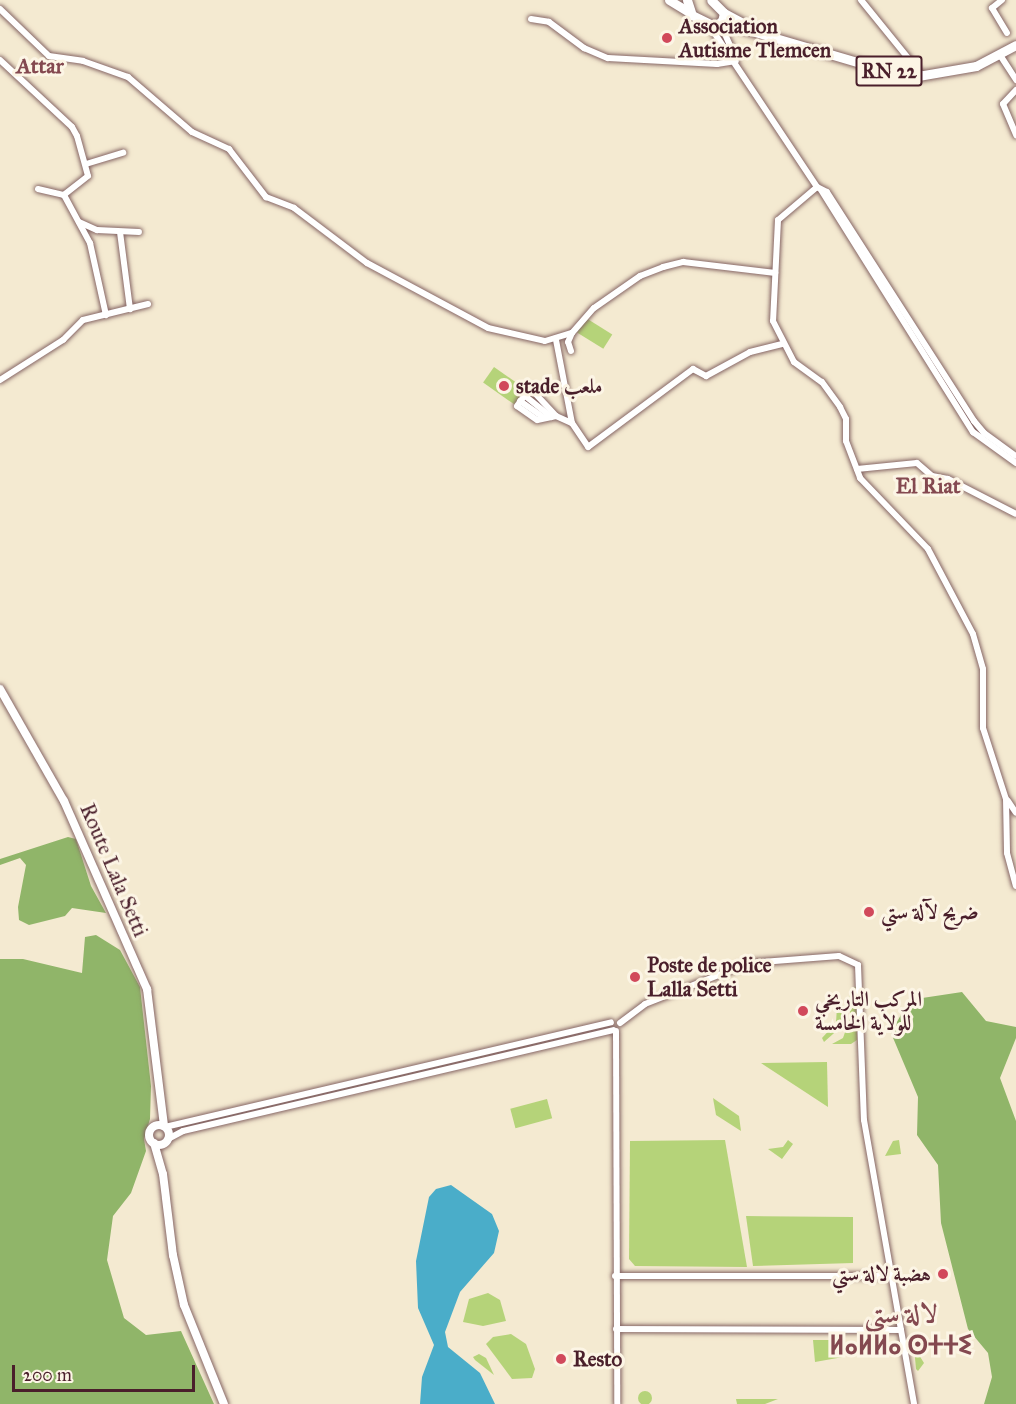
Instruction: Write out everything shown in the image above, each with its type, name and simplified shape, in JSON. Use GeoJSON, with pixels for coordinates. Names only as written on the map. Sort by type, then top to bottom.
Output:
{"type":"FeatureCollection","features":[{"type":"Feature","properties":{"kind":"main road"},"geometry":{"type":"LineString","coordinates":[[669,0],[710,25],[722,19],[711,0]]}},
{"type":"Feature","properties":{"kind":"main road"},"geometry":{"type":"LineString","coordinates":[[687,0],[689,12]]}},
{"type":"Feature","properties":{"kind":"main road","name":"RN 22"},"geometry":{"type":"LineString","coordinates":[[722,19],[760,33],[880,69],[922,75],[958,71],[1000,55],[1016,45]]}},
{"type":"Feature","properties":{"kind":"main road","name":"Route Lala Setti"},"geometry":{"type":"LineString","coordinates":[[0,688],[64,801],[147,989],[157,1079]]}},
{"type":"Feature","properties":{"kind":"main road"},"geometry":{"type":"LineString","coordinates":[[157,1079],[167,1140],[167,1201],[172,1255],[184,1305],[224,1404]]}},
{"type":"Feature","properties":{"kind":"main road"},"geometry":{"type":"LineString","coordinates":[[157,1079],[152,1128],[149,1136],[154,1143],[167,1201]]}},
{"type":"Feature","properties":{"kind":"main road"},"geometry":{"type":"LineString","coordinates":[[152,1128],[165,1126]]}},
{"type":"Feature","properties":{"kind":"main road"},"geometry":{"type":"LineString","coordinates":[[154,1143],[167,1140]]}},
{"type":"Feature","properties":{"kind":"street"},"geometry":{"type":"LineString","coordinates":[[861,0],[922,75]]}},
{"type":"Feature","properties":{"kind":"street"},"geometry":{"type":"LineString","coordinates":[[1002,0],[992,8],[1007,33]]}},
{"type":"Feature","properties":{"kind":"street"},"geometry":{"type":"LineString","coordinates":[[0,9],[50,56],[83,61],[128,77],[192,132],[229,149],[266,197],[294,208],[367,263],[488,328],[556,340],[572,333]]}},
{"type":"Feature","properties":{"kind":"street"},"geometry":{"type":"LineString","coordinates":[[531,19],[549,22],[584,48],[608,58],[717,64],[736,61]]}},
{"type":"Feature","properties":{"kind":"street"},"geometry":{"type":"LineString","coordinates":[[722,19],[736,61]]}},
{"type":"Feature","properties":{"kind":"street"},"geometry":{"type":"LineString","coordinates":[[710,25],[819,188],[973,432],[1016,463]]}},
{"type":"Feature","properties":{"kind":"street"},"geometry":{"type":"LineString","coordinates":[[1000,55],[1016,80]]}},
{"type":"Feature","properties":{"kind":"street"},"geometry":{"type":"LineString","coordinates":[[0,60],[72,126],[88,176],[64,195]]}},
{"type":"Feature","properties":{"kind":"street"},"geometry":{"type":"LineString","coordinates":[[1016,90],[1003,104],[1016,135]]}},
{"type":"Feature","properties":{"kind":"street"},"geometry":{"type":"LineString","coordinates":[[86,164],[123,153]]}},
{"type":"Feature","properties":{"kind":"street"},"geometry":{"type":"LineString","coordinates":[[819,188],[778,220],[773,321],[782,344],[794,362],[822,382],[840,407],[846,419],[846,441],[860,478],[893,517],[928,549],[973,634],[982,669],[983,728],[1006,799],[1007,853],[1016,886]]}},
{"type":"Feature","properties":{"kind":"street"},"geometry":{"type":"LineString","coordinates":[[819,188],[827,192],[974,421],[984,433],[1016,456]]}},
{"type":"Feature","properties":{"kind":"street"},"geometry":{"type":"LineString","coordinates":[[38,189],[64,195],[97,262],[106,315]]}},
{"type":"Feature","properties":{"kind":"street"},"geometry":{"type":"LineString","coordinates":[[78,221],[97,230],[139,232]]}},
{"type":"Feature","properties":{"kind":"street"},"geometry":{"type":"LineString","coordinates":[[87,238],[97,230]]}},
{"type":"Feature","properties":{"kind":"street"},"geometry":{"type":"LineString","coordinates":[[120,232],[130,309]]}},
{"type":"Feature","properties":{"kind":"street"},"geometry":{"type":"LineString","coordinates":[[571,351],[568,342],[572,333],[594,308],[622,286],[663,267],[683,262],[775,273]]}},
{"type":"Feature","properties":{"kind":"street"},"geometry":{"type":"LineString","coordinates":[[0,380],[68,336],[84,320],[148,304]]}},
{"type":"Feature","properties":{"kind":"street"},"geometry":{"type":"LineString","coordinates":[[556,340],[572,423],[588,447],[693,369],[706,376],[750,352],[782,344]]}},
{"type":"Feature","properties":{"kind":"street"},"geometry":{"type":"LineString","coordinates":[[550,417],[537,420],[517,405],[522,398],[550,417],[572,423]]}},
{"type":"Feature","properties":{"kind":"street"},"geometry":{"type":"LineString","coordinates":[[857,469],[917,463],[932,476],[948,479],[1016,514]]}},
{"type":"Feature","properties":{"kind":"street"},"geometry":{"type":"LineString","coordinates":[[1006,799],[1016,813]]}},
{"type":"Feature","properties":{"kind":"street"},"geometry":{"type":"LineString","coordinates":[[167,1140],[183,1131],[615,1031],[620,1023],[645,1004],[749,963],[839,956],[858,965],[864,1120],[914,1404]]}},
{"type":"Feature","properties":{"kind":"street"},"geometry":{"type":"LineString","coordinates":[[165,1126],[611,1022],[620,1023]]}},
{"type":"Feature","properties":{"kind":"street"},"geometry":{"type":"LineString","coordinates":[[611,1022],[615,1031],[616,1404]]}},
{"type":"Feature","properties":{"kind":"street"},"geometry":{"type":"LineString","coordinates":[[615,1276],[891,1276]]}},
{"type":"Feature","properties":{"kind":"street"},"geometry":{"type":"LineString","coordinates":[[616,1329],[901,1330]]}},
{"type":"Feature","properties":{"kind":"green space"},"geometry":{"type":"Polygon","coordinates":[[[586,318],[612,334],[603,349],[577,332],[586,318]]]}},
{"type":"Feature","properties":{"kind":"green space","name":"stade ملعب"},"geometry":{"type":"Polygon","coordinates":[[[494,367],[525,389],[514,404],[483,383],[494,367]]]}},
{"type":"Feature","properties":{"kind":"green space"},"geometry":{"type":"Polygon","coordinates":[[[68,837],[76,839],[91,886],[106,913],[72,908],[65,916],[29,925],[19,920],[18,907],[26,865],[20,858],[0,865],[0,859],[68,837]]]}},
{"type":"Feature","properties":{"kind":"green space"},"geometry":{"type":"Polygon","coordinates":[[[96,935],[120,950],[140,987],[151,1086],[150,1119],[144,1139],[146,1151],[131,1193],[113,1216],[107,1260],[124,1318],[146,1335],[181,1331],[214,1404],[0,1404],[0,959],[23,959],[82,973],[85,937],[96,935]]]}},
{"type":"Feature","properties":{"kind":"green space"},"geometry":{"type":"Polygon","coordinates":[[[857,986],[857,1040],[851,1044],[832,1044],[843,1038],[851,1015],[848,1007],[850,989],[857,986]]]}},
{"type":"Feature","properties":{"kind":"green space"},"geometry":{"type":"Polygon","coordinates":[[[962,992],[986,1021],[1016,1027],[1016,1038],[1000,1078],[1016,1121],[1016,1404],[984,1404],[992,1377],[988,1353],[968,1329],[941,1223],[938,1165],[917,1135],[918,1097],[891,1033],[909,1000],[962,992]]]}},
{"type":"Feature","properties":{"kind":"green space"},"geometry":{"type":"Polygon","coordinates":[[[843,1005],[842,1026],[824,1042],[822,1038],[836,1023],[837,1006],[843,1005]]]}},
{"type":"Feature","properties":{"kind":"green space"},"geometry":{"type":"Polygon","coordinates":[[[827,1062],[828,1107],[761,1063],[827,1062]]]}},
{"type":"Feature","properties":{"kind":"green space"},"geometry":{"type":"Polygon","coordinates":[[[713,1098],[739,1116],[741,1131],[716,1115],[713,1098]]]}},
{"type":"Feature","properties":{"kind":"green space"},"geometry":{"type":"Polygon","coordinates":[[[547,1099],[552,1118],[515,1128],[510,1109],[547,1099]]]}},
{"type":"Feature","properties":{"kind":"green space"},"geometry":{"type":"Polygon","coordinates":[[[725,1140],[747,1267],[635,1266],[629,1259],[630,1141],[725,1140]]]}},
{"type":"Feature","properties":{"kind":"green space"},"geometry":{"type":"Polygon","coordinates":[[[788,1140],[793,1144],[782,1159],[768,1149],[783,1147],[788,1140]]]}},
{"type":"Feature","properties":{"kind":"green space"},"geometry":{"type":"Polygon","coordinates":[[[899,1140],[901,1154],[885,1156],[893,1141],[899,1140]]]}},
{"type":"Feature","properties":{"kind":"green space"},"geometry":{"type":"Polygon","coordinates":[[[746,1216],[853,1217],[853,1263],[753,1266],[746,1216]]]}},
{"type":"Feature","properties":{"kind":"green space"},"geometry":{"type":"Polygon","coordinates":[[[488,1293],[500,1300],[506,1321],[483,1326],[463,1322],[469,1299],[488,1293]]]}},
{"type":"Feature","properties":{"kind":"green space"},"geometry":{"type":"Polygon","coordinates":[[[511,1334],[526,1344],[535,1369],[532,1378],[512,1379],[486,1344],[493,1337],[511,1334]]]}},
{"type":"Feature","properties":{"kind":"green space"},"geometry":{"type":"Polygon","coordinates":[[[813,1340],[837,1340],[843,1357],[815,1362],[813,1340]]]}},
{"type":"Feature","properties":{"kind":"green space"},"geometry":{"type":"Polygon","coordinates":[[[914,1347],[924,1363],[918,1371],[916,1369],[914,1347]]]}},
{"type":"Feature","properties":{"kind":"green space"},"geometry":{"type":"Polygon","coordinates":[[[479,1354],[486,1358],[494,1375],[475,1360],[473,1357],[479,1354]]]}},
{"type":"Feature","properties":{"kind":"green space"},"geometry":{"type":"Polygon","coordinates":[[[642,1391],[648,1391],[652,1398],[648,1405],[642,1405],[638,1401],[638,1395],[642,1391]]]}},
{"type":"Feature","properties":{"kind":"green space"},"geometry":{"type":"Polygon","coordinates":[[[736,1399],[778,1399],[765,1404],[737,1404],[736,1399]]]}},
{"type":"Feature","properties":{"kind":"water"},"geometry":{"type":"Polygon","coordinates":[[[451,1185],[492,1214],[499,1231],[494,1253],[460,1292],[445,1332],[448,1347],[480,1373],[495,1404],[420,1404],[422,1377],[434,1345],[418,1308],[416,1261],[429,1197],[436,1189],[451,1185]]]}},
{"type":"Feature","properties":{"kind":"place","name":"Association Autisme Tlemcen"},"geometry":{"type":"Point","coordinates":[667,38]}},
{"type":"Feature","properties":{"kind":"place","name":"stade ملعب"},"geometry":{"type":"Point","coordinates":[504,386]}},
{"type":"Feature","properties":{"kind":"place","name":"ضريح لآلة ستي"},"geometry":{"type":"Point","coordinates":[869,912]}},
{"type":"Feature","properties":{"kind":"place","name":"Poste de police Lalla Setti"},"geometry":{"type":"Point","coordinates":[635,977]}},
{"type":"Feature","properties":{"kind":"place","name":"المركب التاريخي للولاية الخامسة"},"geometry":{"type":"Point","coordinates":[803,1011]}},
{"type":"Feature","properties":{"kind":"place","name":"هضبة لالة ستي"},"geometry":{"type":"Point","coordinates":[943,1274]}},
{"type":"Feature","properties":{"kind":"place","name":"Resto"},"geometry":{"type":"Point","coordinates":[561,1359]}},
{"type":"Feature","properties":{"kind":"district","name":"Attar"},"geometry":{"type":"Point","coordinates":[40,66]}},
{"type":"Feature","properties":{"kind":"district","name":"El Riat"},"geometry":{"type":"Point","coordinates":[928,486]}},
{"type":"Feature","properties":{"kind":"district","name":"لالة ستي ⵍⴰⵍⵍⴰ ⵙⵜⵜⵉ"},"geometry":{"type":"Point","coordinates":[901,1328]}}]}
